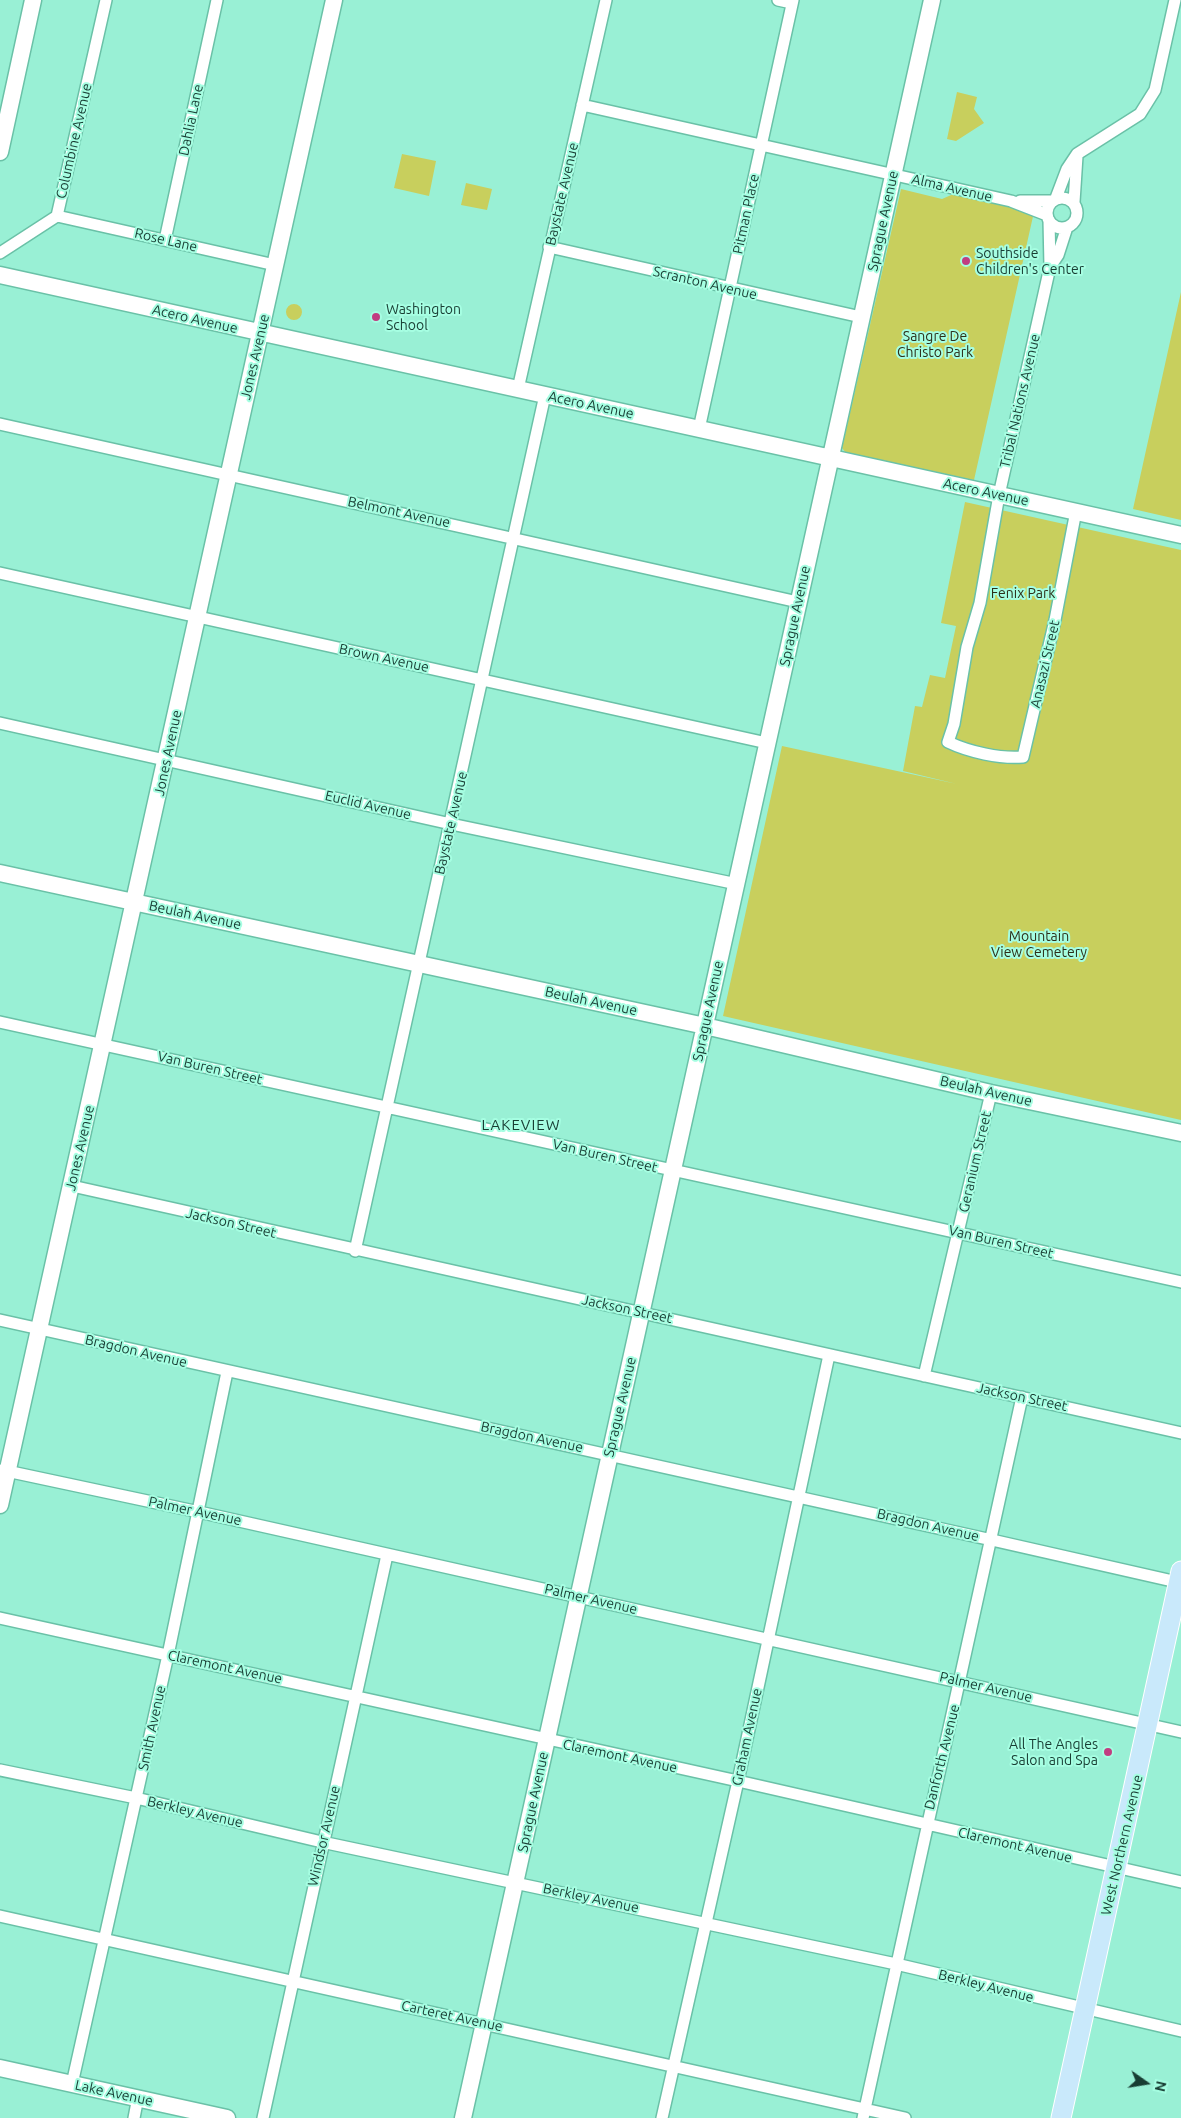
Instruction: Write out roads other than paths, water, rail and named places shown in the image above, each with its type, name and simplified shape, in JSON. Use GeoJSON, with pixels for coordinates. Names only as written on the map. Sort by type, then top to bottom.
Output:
{"type":"FeatureCollection","features":[{"type":"Feature","properties":{"kind":"main road","name":"West Northern Avenue"},"geometry":{"type":"LineString","coordinates":[[1061,2118],[1180,1579]]}},
{"type":"Feature","properties":{"kind":"street"},"geometry":{"type":"LineString","coordinates":[[0,152],[33,0]]}},
{"type":"Feature","properties":{"kind":"street","name":"Columbine Avenue"},"geometry":{"type":"LineString","coordinates":[[0,253],[57,216],[106,0]]}},
{"type":"Feature","properties":{"kind":"street","name":"Dahlia Lane"},"geometry":{"type":"LineString","coordinates":[[165,240],[217,0]]}},
{"type":"Feature","properties":{"kind":"street","name":"Jones Avenue"},"geometry":{"type":"LineString","coordinates":[[0,1505],[4,1471],[104,1044],[228,474],[261,334],[334,0]]}},
{"type":"Feature","properties":{"kind":"street","name":"Baystate Avenue"},"geometry":{"type":"LineString","coordinates":[[518,389],[606,0]]}},
{"type":"Feature","properties":{"kind":"street"},"geometry":{"type":"LineString","coordinates":[[778,0],[792,2]]}},
{"type":"Feature","properties":{"kind":"street","name":"Sprague Avenue"},"geometry":{"type":"LineString","coordinates":[[463,2118],[577,1596],[737,884],[892,174],[932,0]]}},
{"type":"Feature","properties":{"kind":"street"},"geometry":{"type":"LineString","coordinates":[[1050,266],[1047,210],[1054,200],[1067,169],[1077,154],[1140,114],[1155,90],[1175,0]]}},
{"type":"Feature","properties":{"kind":"street","name":"Pitman Place"},"geometry":{"type":"LineString","coordinates":[[699,429],[792,2]]}},
{"type":"Feature","properties":{"kind":"street","name":"Alma Avenue"},"geometry":{"type":"LineString","coordinates":[[582,105],[1010,201]]}},
{"type":"Feature","properties":{"kind":"street"},"geometry":{"type":"LineString","coordinates":[[1050,266],[1058,255],[1067,227],[1077,216],[1074,202],[1077,154]]}},
{"type":"Feature","properties":{"kind":"street"},"geometry":{"type":"LineString","coordinates":[[1010,201],[1066,198],[1074,202]]}},
{"type":"Feature","properties":{"kind":"street"},"geometry":{"type":"LineString","coordinates":[[1010,201],[1048,217],[1055,226],[1067,227]]}},
{"type":"Feature","properties":{"kind":"street","name":"Rose Lane"},"geometry":{"type":"LineString","coordinates":[[57,216],[275,265]]}},
{"type":"Feature","properties":{"kind":"street","name":"Scranton Avenue"},"geometry":{"type":"LineString","coordinates":[[549,247],[862,317]]}},
{"type":"Feature","properties":{"kind":"street","name":"Tribal Nations Avenue"},"geometry":{"type":"LineString","coordinates":[[1024,758],[1014,758],[960,747],[948,742],[954,724],[967,647],[980,603],[999,495],[1050,266]]}},
{"type":"Feature","properties":{"kind":"street","name":"Acero Avenue"},"geometry":{"type":"LineString","coordinates":[[0,275],[261,334],[1181,535]]}},
{"type":"Feature","properties":{"kind":"street","name":"Baystate Avenue"},"geometry":{"type":"LineString","coordinates":[[356,1251],[545,395]]}},
{"type":"Feature","properties":{"kind":"street","name":"Belmont Avenue"},"geometry":{"type":"LineString","coordinates":[[0,424],[514,537],[798,602]]}},
{"type":"Feature","properties":{"kind":"street","name":"Anasazi Street"},"geometry":{"type":"LineString","coordinates":[[1024,758],[1055,620],[1076,511]]}},
{"type":"Feature","properties":{"kind":"street","name":"Brown Avenue"},"geometry":{"type":"LineString","coordinates":[[0,573],[767,743]]}},
{"type":"Feature","properties":{"kind":"street","name":"Euclid Avenue"},"geometry":{"type":"LineString","coordinates":[[0,723],[451,824],[737,884]]}},
{"type":"Feature","properties":{"kind":"street","name":"Beulah Avenue"},"geometry":{"type":"LineString","coordinates":[[0,872],[705,1026],[991,1093],[1181,1133]]}},
{"type":"Feature","properties":{"kind":"street","name":"Van Buren Street"},"geometry":{"type":"LineString","coordinates":[[0,1022],[1181,1282]]}},
{"type":"Feature","properties":{"kind":"street","name":"Geranium Street"},"geometry":{"type":"LineString","coordinates":[[924,1376],[991,1093]]}},
{"type":"Feature","properties":{"kind":"street","name":"Jackson Street"},"geometry":{"type":"LineString","coordinates":[[72,1186],[356,1251],[641,1311],[1181,1433]]}},
{"type":"Feature","properties":{"kind":"street","name":"Bragdon Avenue"},"geometry":{"type":"LineString","coordinates":[[0,1320],[227,1372],[1180,1579]]}},
{"type":"Feature","properties":{"kind":"street","name":"Graham Avenue"},"geometry":{"type":"LineString","coordinates":[[662,2118],[704,1922],[738,1781],[829,1355]]}},
{"type":"Feature","properties":{"kind":"street","name":"Smith Avenue"},"geometry":{"type":"LineString","coordinates":[[72,2084],[168,1655],[227,1372]]}},
{"type":"Feature","properties":{"kind":"street","name":"Danforth Avenue"},"geometry":{"type":"LineString","coordinates":[[864,2114],[926,1825],[961,1681],[1022,1397]]}},
{"type":"Feature","properties":{"kind":"street","name":"Palmer Avenue"},"geometry":{"type":"LineString","coordinates":[[4,1471],[199,1512],[961,1681],[1181,1732]]}},
{"type":"Feature","properties":{"kind":"street","name":"Windsor Avenue"},"geometry":{"type":"LineString","coordinates":[[262,2118],[387,1555]]}},
{"type":"Feature","properties":{"kind":"street","name":"Claremont Avenue"},"geometry":{"type":"LineString","coordinates":[[0,1618],[738,1781],[1181,1882]]}},
{"type":"Feature","properties":{"kind":"street","name":"Berkley Avenue"},"geometry":{"type":"LineString","coordinates":[[0,1770],[136,1798],[322,1842],[896,1964],[1085,2010],[1181,2031]]}},
{"type":"Feature","properties":{"kind":"street","name":"Carteret Avenue"},"geometry":{"type":"LineString","coordinates":[[0,1916],[674,2066],[864,2114],[905,2118]]}},
{"type":"Feature","properties":{"kind":"street","name":"Lake Avenue"},"geometry":{"type":"LineString","coordinates":[[0,2068],[227,2118]]}},
{"type":"Feature","properties":{"kind":"street"},"geometry":{"type":"LineString","coordinates":[[134,2118],[138,2097]]}},
{"type":"Feature","properties":{"kind":"place","name":"Southside Children's Center"},"geometry":{"type":"Point","coordinates":[966,261]}},
{"type":"Feature","properties":{"kind":"place","name":"Washington School"},"geometry":{"type":"Point","coordinates":[376,317]}},
{"type":"Feature","properties":{"kind":"place","name":"All The Angles Salon and Spa"},"geometry":{"type":"Point","coordinates":[1108,1752]}},
{"type":"Feature","properties":{"kind":"district","name":"LAKEVIEW"},"geometry":{"type":"Point","coordinates":[521,1125]}},
{"type":"Feature","properties":{"kind":"park label","name":"Sangre De Christo Park"},"geometry":{"type":"Point","coordinates":[935,344]}},
{"type":"Feature","properties":{"kind":"park label","name":"Fenix Park"},"geometry":{"type":"Point","coordinates":[1023,593]}},
{"type":"Feature","properties":{"kind":"park label","name":"Mountain View Cemetery"},"geometry":{"type":"Point","coordinates":[1039,944]}}]}
